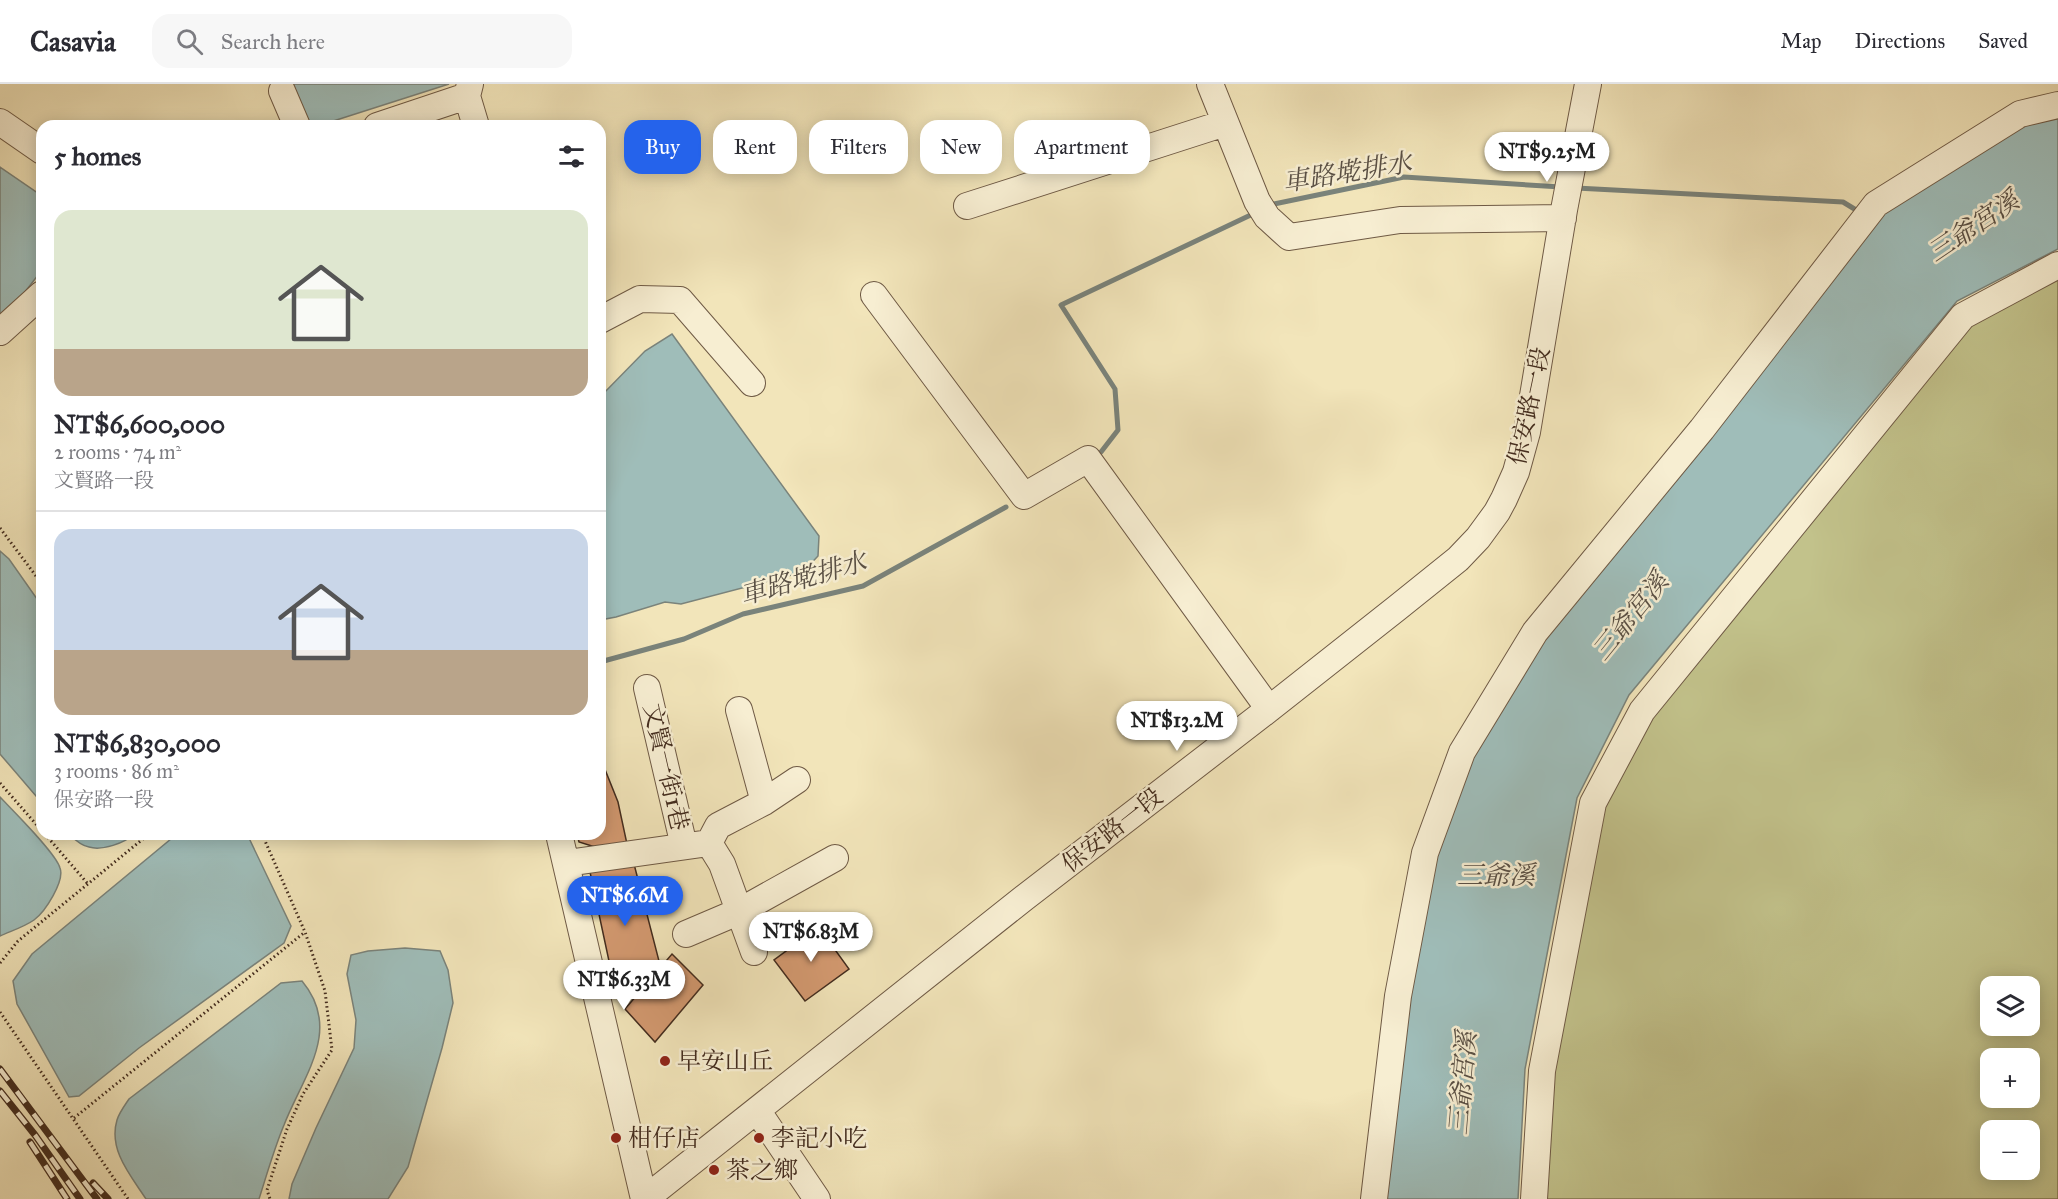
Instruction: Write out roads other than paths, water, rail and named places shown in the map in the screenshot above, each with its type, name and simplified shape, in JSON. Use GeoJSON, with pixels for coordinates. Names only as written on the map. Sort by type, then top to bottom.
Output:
{"type":"FeatureCollection","features":[{"type":"Feature","properties":{"kind":"street"},"geometry":{"type":"LineString","coordinates":[[1210,84],[1262,209],[1289,237],[1400,220],[1564,214]]}},
{"type":"Feature","properties":{"kind":"street","name":"保安路一段"},"geometry":{"type":"LineString","coordinates":[[645,1199],[1024,897],[1269,709],[1458,559],[1478,538],[1497,512],[1516,472],[1527,432],[1572,164],[1588,84]]}},
{"type":"Feature","properties":{"kind":"street"},"geometry":{"type":"LineString","coordinates":[[392,120],[469,90],[475,120]]}},
{"type":"Feature","properties":{"kind":"street"},"geometry":{"type":"LineString","coordinates":[[282,91],[294,120]]}},
{"type":"Feature","properties":{"kind":"street"},"geometry":{"type":"LineString","coordinates":[[1374,1199],[1398,996],[1425,853],[1462,752],[1535,632],[1702,429],[1876,204],[2020,114],[2058,105]]}},
{"type":"Feature","properties":{"kind":"street"},"geometry":{"type":"LineString","coordinates":[[0,122],[36,148]]}},
{"type":"Feature","properties":{"kind":"street"},"geometry":{"type":"LineString","coordinates":[[967,206],[1225,123]]}},
{"type":"Feature","properties":{"kind":"street"},"geometry":{"type":"LineString","coordinates":[[1534,1199],[1542,1071],[1593,803],[1642,711],[1963,316],[2058,265]]}},
{"type":"Feature","properties":{"kind":"street"},"geometry":{"type":"LineString","coordinates":[[874,295],[1024,496],[1088,459],[1269,709]]}},
{"type":"Feature","properties":{"kind":"street"},"geometry":{"type":"LineString","coordinates":[[0,332],[36,299]]}},
{"type":"Feature","properties":{"kind":"street"},"geometry":{"type":"LineString","coordinates":[[606,317],[640,299],[680,300],[752,383]]}},
{"type":"Feature","properties":{"kind":"street","name":"文賢一街1巷"},"geometry":{"type":"LineString","coordinates":[[647,688],[696,844],[722,864],[754,952]]}},
{"type":"Feature","properties":{"kind":"street"},"geometry":{"type":"LineString","coordinates":[[740,710],[764,801]]}},
{"type":"Feature","properties":{"kind":"street"},"geometry":{"type":"LineString","coordinates":[[567,863],[696,844],[718,826],[797,780]]}},
{"type":"Feature","properties":{"kind":"street"},"geometry":{"type":"LineString","coordinates":[[561,840],[645,1199]]}},
{"type":"Feature","properties":{"kind":"street"},"geometry":{"type":"LineString","coordinates":[[686,934],[740,911],[835,858]]}},
{"type":"Feature","properties":{"kind":"street"},"geometry":{"type":"LineString","coordinates":[[757,1110],[817,1199]]}},
{"type":"Feature","properties":{"kind":"water"},"geometry":{"type":"Polygon","coordinates":[[[284,84],[449,84],[336,120],[299,120],[284,84]]]}},
{"type":"Feature","properties":{"kind":"water","name":"三爺溪"},"geometry":{"type":"Polygon","coordinates":[[[2058,113],[2058,249],[1957,301],[1629,695],[1577,798],[1525,1069],[1518,1199],[1385,1199],[1408,999],[1432,856],[1472,757],[1544,636],[1882,209],[2024,121],[2058,113]]]}},
{"type":"Feature","properties":{"kind":"water"},"geometry":{"type":"Polygon","coordinates":[[[0,167],[36,192],[36,278],[0,324],[0,167]]]}},
{"type":"Feature","properties":{"kind":"water"},"geometry":{"type":"Polygon","coordinates":[[[672,334],[819,536],[818,556],[803,572],[681,604],[665,602],[606,619],[606,391],[645,351],[672,334]]]}},
{"type":"Feature","properties":{"kind":"water"},"geometry":{"type":"Polygon","coordinates":[[[0,551],[9,559],[36,597],[36,796],[0,754],[0,551]]]}},
{"type":"Feature","properties":{"kind":"water"},"geometry":{"type":"Polygon","coordinates":[[[0,797],[36,836],[36,840],[40,840],[51,853],[57,861],[61,874],[53,896],[38,916],[26,925],[0,936],[0,797]]]}},
{"type":"Feature","properties":{"kind":"water"},"geometry":{"type":"Polygon","coordinates":[[[75,840],[125,840],[100,848],[83,845],[75,840]]]}},
{"type":"Feature","properties":{"kind":"water"},"geometry":{"type":"Polygon","coordinates":[[[170,840],[250,840],[291,926],[284,943],[139,1048],[79,1096],[69,1097],[17,1004],[13,981],[32,954],[170,840]]]}},
{"type":"Feature","properties":{"kind":"water"},"geometry":{"type":"Polygon","coordinates":[[[405,948],[440,951],[448,970],[453,1003],[408,1167],[388,1199],[289,1199],[292,1184],[316,1128],[354,1048],[356,1020],[347,974],[351,955],[405,948]]]}},
{"type":"Feature","properties":{"kind":"water"},"geometry":{"type":"Polygon","coordinates":[[[302,981],[314,999],[319,1017],[316,1053],[280,1134],[259,1199],[146,1199],[122,1162],[116,1142],[117,1120],[129,1099],[281,983],[302,981]]]}},
{"type":"Feature","properties":{"kind":"waterway","name":"車路墘排水"},"geometry":{"type":"LineString","coordinates":[[1268,207],[1404,177],[1561,187]]}},
{"type":"Feature","properties":{"kind":"waterway","name":"車路墘排水"},"geometry":{"type":"LineString","coordinates":[[1576,188],[1843,202],[1861,213]]}},
{"type":"Feature","properties":{"kind":"waterway","name":"車路墘排水"},"geometry":{"type":"LineString","coordinates":[[1101,452],[1118,430],[1115,389],[1061,305],[1257,212]]}},
{"type":"Feature","properties":{"kind":"waterway","name":"車路墘排水"},"geometry":{"type":"LineString","coordinates":[[606,660],[684,639],[743,614],[863,586],[1006,507]]}},
{"type":"Feature","properties":{"kind":"railway"},"geometry":{"type":"LineString","coordinates":[[0,1069],[97,1199]]}},
{"type":"Feature","properties":{"kind":"railway"},"geometry":{"type":"LineString","coordinates":[[0,1091],[35,1135],[80,1199]]}},
{"type":"Feature","properties":{"kind":"railway"},"geometry":{"type":"LineString","coordinates":[[30,1142],[67,1199]]}},
{"type":"Feature","properties":{"kind":"railway"},"geometry":{"type":"LineString","coordinates":[[93,1183],[108,1199]]}},
{"type":"Feature","properties":{"kind":"place","name":"早安山丘"},"geometry":{"type":"Point","coordinates":[665,1061]}},
{"type":"Feature","properties":{"kind":"place","name":"柑仔店"},"geometry":{"type":"Point","coordinates":[616,1138]}},
{"type":"Feature","properties":{"kind":"place","name":"李記小吃"},"geometry":{"type":"Point","coordinates":[759,1138]}},
{"type":"Feature","properties":{"kind":"place","name":"茶之鄉"},"geometry":{"type":"Point","coordinates":[714,1170]}},
{"type":"Feature","properties":{"kind":"water label","name":"三爺宮溪"},"geometry":{"type":"Point","coordinates":[1973,226]}},
{"type":"Feature","properties":{"kind":"water label","name":"三爺宮溪"},"geometry":{"type":"Point","coordinates":[1630,616]}},
{"type":"Feature","properties":{"kind":"water label","name":"三爺宮溪"},"geometry":{"type":"Point","coordinates":[1462,1083]}}]}
